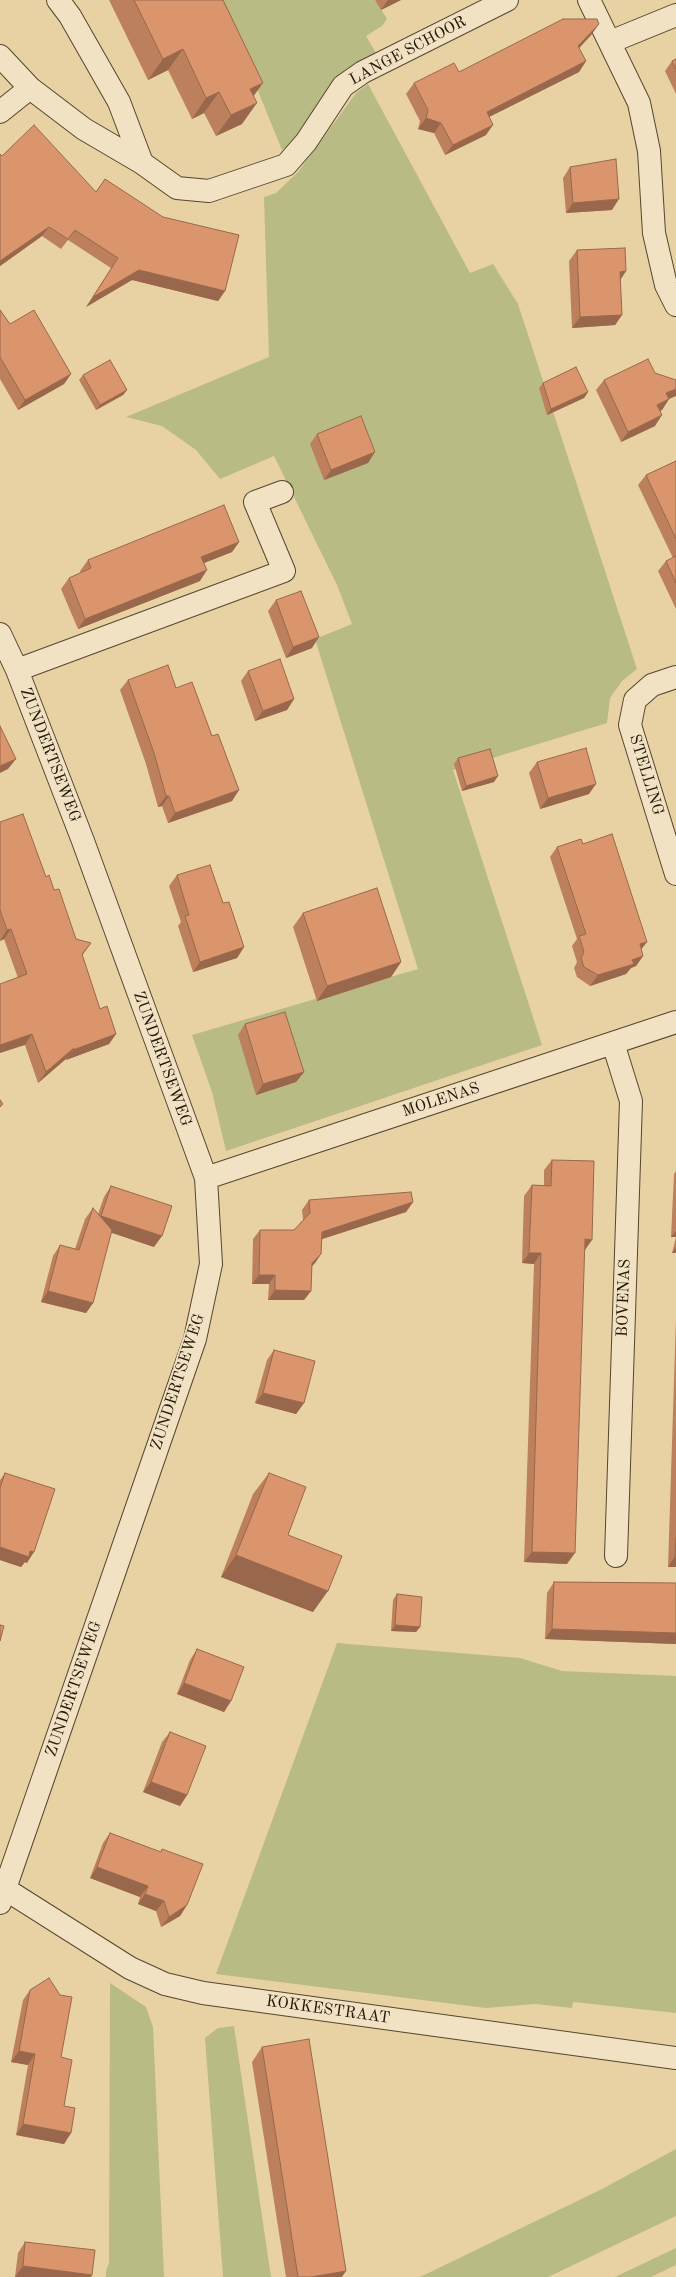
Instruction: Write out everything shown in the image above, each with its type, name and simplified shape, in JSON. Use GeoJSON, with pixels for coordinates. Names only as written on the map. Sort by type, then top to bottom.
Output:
{"type":"FeatureCollection","features":[{"type":"Feature","properties":{"kind":"street"},"geometry":{"type":"LineString","coordinates":[[58,0],[70,16],[119,102],[142,163]]}},
{"type":"Feature","properties":{"kind":"street","name":"LANGE SCHOOR"},"geometry":{"type":"LineString","coordinates":[[0,56],[30,88],[84,129],[142,163],[176,188],[209,191],[286,165],[306,142],[343,86],[363,72],[507,0]]}},
{"type":"Feature","properties":{"kind":"street"},"geometry":{"type":"LineString","coordinates":[[589,0],[639,104],[649,151],[654,233],[666,285],[676,305]]}},
{"type":"Feature","properties":{"kind":"street"},"geometry":{"type":"LineString","coordinates":[[610,42],[676,15]]}},
{"type":"Feature","properties":{"kind":"street"},"geometry":{"type":"LineString","coordinates":[[0,112],[30,88]]}},
{"type":"Feature","properties":{"kind":"street"},"geometry":{"type":"LineString","coordinates":[[16,670],[284,571],[255,502],[282,492]]}},
{"type":"Feature","properties":{"kind":"street","name":"ZUNDERTSEWEG"},"geometry":{"type":"LineString","coordinates":[[1,639],[16,670],[83,841],[206,1178],[211,1264],[195,1339],[3,1896]]}},
{"type":"Feature","properties":{"kind":"street","name":"STELLING"},"geometry":{"type":"LineString","coordinates":[[676,677],[652,684],[635,700],[630,725],[676,874]]}},
{"type":"Feature","properties":{"kind":"street","name":"MOLENAS"},"geometry":{"type":"LineString","coordinates":[[206,1178],[676,1022]]}},
{"type":"Feature","properties":{"kind":"street","name":"BOVENAS"},"geometry":{"type":"LineString","coordinates":[[613,1043],[631,1101],[616,1556]]}},
{"type":"Feature","properties":{"kind":"street","name":"KOKKESTRAAT"},"geometry":{"type":"LineString","coordinates":[[3,1896],[130,1968],[173,1986],[203,1993],[676,2058]]}},
{"type":"Feature","properties":{"kind":"green space"},"geometry":{"type":"Polygon","coordinates":[[[221,0],[375,0],[387,19],[382,26],[366,36],[376,53],[345,70],[331,85],[292,143],[282,150],[221,0]]]}},
{"type":"Feature","properties":{"kind":"green space"},"geometry":{"type":"Polygon","coordinates":[[[368,84],[470,273],[493,264],[518,304],[637,669],[622,681],[610,698],[607,723],[453,770],[542,1045],[226,1151],[212,1092],[192,1035],[418,969],[315,639],[352,624],[337,585],[274,456],[220,479],[196,450],[162,426],[126,417],[269,357],[264,197],[276,193],[298,172],[356,93],[368,84]]]}},
{"type":"Feature","properties":{"kind":"green space"},"geometry":{"type":"Polygon","coordinates":[[[337,1643],[520,1658],[562,1671],[676,1676],[676,2013],[573,2002],[572,2008],[535,2004],[486,2008],[216,1974],[337,1643]]]}},
{"type":"Feature","properties":{"kind":"green space"},"geometry":{"type":"Polygon","coordinates":[[[110,1983],[146,2007],[153,2027],[164,2277],[106,2277],[106,2271],[109,2263],[110,1983]]]}},
{"type":"Feature","properties":{"kind":"green space"},"geometry":{"type":"Polygon","coordinates":[[[234,2026],[271,2277],[223,2277],[205,2038],[218,2028],[234,2026]]]}},
{"type":"Feature","properties":{"kind":"green space"},"geometry":{"type":"Polygon","coordinates":[[[676,2149],[676,2216],[548,2277],[420,2277],[600,2190],[676,2149]]]}},
{"type":"Feature","properties":{"kind":"green space"},"geometry":{"type":"Polygon","coordinates":[[[676,2248],[676,2265],[651,2277],[615,2277],[676,2248]]]}},
{"type":"Feature","properties":{"kind":"building"},"geometry":{"type":"Polygon","coordinates":[[[134,0],[223,0],[263,83],[250,89],[257,103],[231,115],[219,92],[206,98],[183,49],[163,59],[134,0]]]}},
{"type":"Feature","properties":{"kind":"building"},"geometry":{"type":"Polygon","coordinates":[[[563,19],[597,19],[599,24],[578,46],[586,61],[487,112],[493,125],[453,145],[441,123],[426,118],[428,110],[414,83],[454,63],[459,72],[563,19]]]}},
{"type":"Feature","properties":{"kind":"building"},"geometry":{"type":"Polygon","coordinates":[[[676,59],[676,70],[672,61],[676,59]]]}},
{"type":"Feature","properties":{"kind":"building"},"geometry":{"type":"Polygon","coordinates":[[[34,125],[96,192],[105,179],[163,217],[239,235],[225,291],[139,270],[93,297],[118,258],[75,230],[68,239],[49,227],[0,261],[0,154],[2,156],[34,125]]]}},
{"type":"Feature","properties":{"kind":"building"},"geometry":{"type":"Polygon","coordinates":[[[616,159],[619,199],[573,203],[570,167],[616,159]]]}},
{"type":"Feature","properties":{"kind":"building"},"geometry":{"type":"Polygon","coordinates":[[[625,248],[626,271],[620,272],[622,315],[580,317],[577,250],[625,248]]]}},
{"type":"Feature","properties":{"kind":"building"},"geometry":{"type":"Polygon","coordinates":[[[0,310],[10,324],[34,310],[71,374],[25,400],[0,357],[0,310]]]}},
{"type":"Feature","properties":{"kind":"building"},"geometry":{"type":"Polygon","coordinates":[[[648,359],[655,373],[676,380],[676,389],[666,393],[669,399],[657,405],[662,415],[628,432],[604,380],[648,359]]]}},
{"type":"Feature","properties":{"kind":"building"},"geometry":{"type":"Polygon","coordinates":[[[110,360],[127,390],[100,405],[83,375],[110,360]]]}},
{"type":"Feature","properties":{"kind":"building"},"geometry":{"type":"Polygon","coordinates":[[[576,367],[588,392],[551,409],[543,383],[576,367]]]}},
{"type":"Feature","properties":{"kind":"building"},"geometry":{"type":"Polygon","coordinates":[[[361,416],[375,452],[331,470],[317,434],[361,416]]]}},
{"type":"Feature","properties":{"kind":"building"},"geometry":{"type":"Polygon","coordinates":[[[676,461],[676,539],[646,475],[676,461]]]}},
{"type":"Feature","properties":{"kind":"building"},"geometry":{"type":"Polygon","coordinates":[[[224,505],[239,542],[201,557],[207,570],[85,619],[69,578],[91,568],[88,560],[224,505]]]}},
{"type":"Feature","properties":{"kind":"building"},"geometry":{"type":"Polygon","coordinates":[[[676,556],[676,583],[666,561],[676,556]]]}},
{"type":"Feature","properties":{"kind":"building"},"geometry":{"type":"Polygon","coordinates":[[[301,591],[319,637],[293,647],[276,600],[301,591]]]}},
{"type":"Feature","properties":{"kind":"building"},"geometry":{"type":"Polygon","coordinates":[[[280,659],[294,699],[263,711],[248,671],[280,659]]]}},
{"type":"Feature","properties":{"kind":"building"},"geometry":{"type":"Polygon","coordinates":[[[168,665],[176,688],[192,682],[212,736],[218,734],[239,790],[175,813],[169,796],[166,796],[154,753],[128,680],[168,665]]]}},
{"type":"Feature","properties":{"kind":"building"},"geometry":{"type":"Polygon","coordinates":[[[0,726],[16,759],[0,766],[0,726]]]}},
{"type":"Feature","properties":{"kind":"building"},"geometry":{"type":"Polygon","coordinates":[[[586,748],[596,784],[548,798],[537,762],[586,748]]]}},
{"type":"Feature","properties":{"kind":"building"},"geometry":{"type":"Polygon","coordinates":[[[490,749],[498,776],[466,786],[458,758],[490,749]]]}},
{"type":"Feature","properties":{"kind":"building"},"geometry":{"type":"Polygon","coordinates":[[[23,814],[46,877],[49,875],[54,890],[59,889],[76,939],[91,943],[82,954],[100,1009],[107,1006],[116,1034],[73,1050],[74,1048],[46,1072],[32,1034],[0,1045],[0,984],[27,974],[11,929],[7,930],[0,910],[0,822],[23,814]]]}},
{"type":"Feature","properties":{"kind":"building"},"geometry":{"type":"Polygon","coordinates":[[[612,834],[647,942],[640,944],[643,956],[632,960],[634,964],[598,975],[584,967],[581,958],[584,952],[579,936],[586,934],[557,847],[581,839],[583,844],[612,834]]]}},
{"type":"Feature","properties":{"kind":"building"},"geometry":{"type":"Polygon","coordinates":[[[210,865],[223,903],[229,902],[244,947],[200,962],[185,916],[189,915],[177,875],[210,865]]]}},
{"type":"Feature","properties":{"kind":"building"},"geometry":{"type":"Polygon","coordinates":[[[377,888],[401,962],[327,986],[303,913],[377,888]]]}},
{"type":"Feature","properties":{"kind":"building"},"geometry":{"type":"Polygon","coordinates":[[[285,1012],[304,1072],[263,1084],[245,1024],[285,1012]]]}},
{"type":"Feature","properties":{"kind":"building"},"geometry":{"type":"Polygon","coordinates":[[[0,1100],[3,1104],[0,1107],[0,1100]]]}},
{"type":"Feature","properties":{"kind":"building"},"geometry":{"type":"Polygon","coordinates":[[[552,1160],[594,1161],[592,1240],[585,1239],[575,1553],[532,1552],[541,1253],[529,1253],[532,1185],[551,1186],[552,1160]]]}},
{"type":"Feature","properties":{"kind":"building"},"geometry":{"type":"Polygon","coordinates":[[[111,1186],[172,1206],[162,1236],[101,1216],[111,1186]]]}},
{"type":"Feature","properties":{"kind":"building"},"geometry":{"type":"Polygon","coordinates":[[[411,1192],[413,1202],[322,1232],[321,1254],[312,1263],[311,1291],[275,1290],[275,1275],[259,1275],[260,1230],[294,1230],[310,1213],[309,1200],[411,1192]]]}},
{"type":"Feature","properties":{"kind":"building"},"geometry":{"type":"Polygon","coordinates":[[[93,1208],[112,1230],[93,1303],[48,1291],[60,1245],[79,1250],[93,1208]]]}},
{"type":"Feature","properties":{"kind":"building"},"geometry":{"type":"Polygon","coordinates":[[[274,1350],[315,1361],[304,1403],[263,1393],[274,1350]]]}},
{"type":"Feature","properties":{"kind":"building"},"geometry":{"type":"Polygon","coordinates":[[[5,1473],[55,1489],[34,1552],[30,1551],[29,1557],[0,1547],[0,1488],[5,1473]]]}},
{"type":"Feature","properties":{"kind":"building"},"geometry":{"type":"Polygon","coordinates":[[[269,1473],[306,1487],[288,1535],[342,1556],[328,1591],[236,1555],[269,1473]]]}},
{"type":"Feature","properties":{"kind":"building"},"geometry":{"type":"Polygon","coordinates":[[[554,1582],[676,1583],[676,1633],[552,1629],[554,1582]]]}},
{"type":"Feature","properties":{"kind":"building"},"geometry":{"type":"Polygon","coordinates":[[[397,1594],[422,1597],[420,1627],[395,1625],[397,1594]]]}},
{"type":"Feature","properties":{"kind":"building"},"geometry":{"type":"Polygon","coordinates":[[[0,1625],[4,1626],[0,1641],[0,1625]]]}},
{"type":"Feature","properties":{"kind":"building"},"geometry":{"type":"Polygon","coordinates":[[[197,1649],[244,1667],[231,1701],[184,1683],[197,1649]]]}},
{"type":"Feature","properties":{"kind":"building"},"geometry":{"type":"Polygon","coordinates":[[[170,1732],[206,1746],[187,1795],[151,1782],[170,1732]]]}},
{"type":"Feature","properties":{"kind":"building"},"geometry":{"type":"Polygon","coordinates":[[[110,1833],[161,1852],[162,1849],[203,1864],[187,1905],[169,1917],[164,1901],[145,1894],[148,1886],[97,1867],[110,1833]]]}},
{"type":"Feature","properties":{"kind":"building"},"geometry":{"type":"Polygon","coordinates":[[[49,1978],[60,1995],[72,1997],[61,2057],[72,2060],[64,2106],[75,2108],[71,2133],[23,2124],[35,2054],[19,2051],[30,1990],[49,1978]]]}},
{"type":"Feature","properties":{"kind":"building"},"geometry":{"type":"Polygon","coordinates":[[[309,2039],[346,2271],[311,2277],[298,2277],[262,2047],[309,2039]]]}},
{"type":"Feature","properties":{"kind":"building"},"geometry":{"type":"Polygon","coordinates":[[[25,2242],[95,2250],[92,2275],[23,2266],[25,2242]]]}}]}
